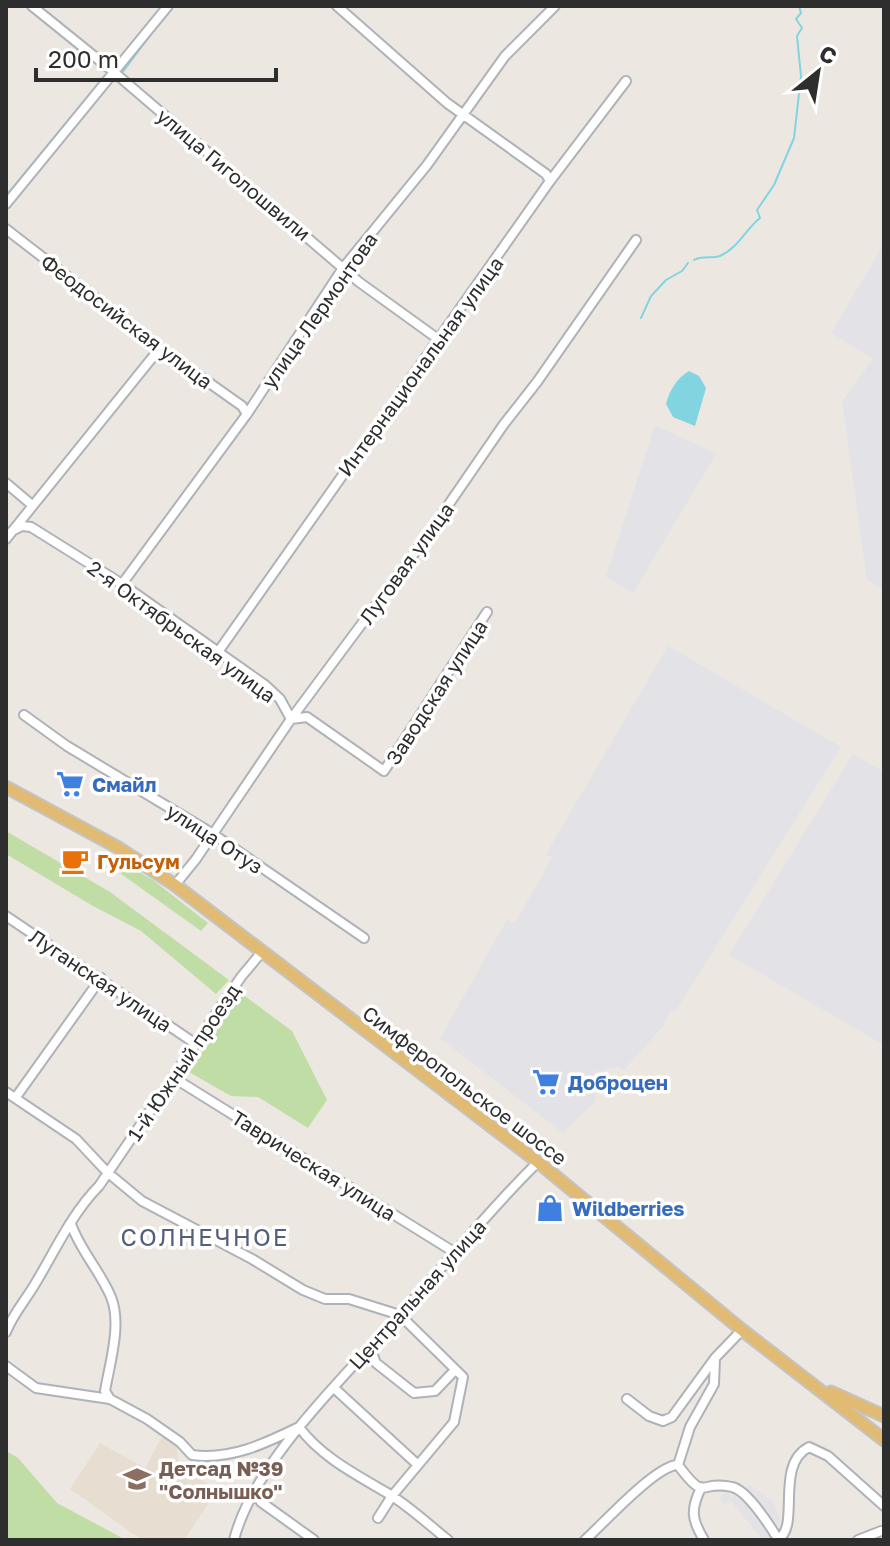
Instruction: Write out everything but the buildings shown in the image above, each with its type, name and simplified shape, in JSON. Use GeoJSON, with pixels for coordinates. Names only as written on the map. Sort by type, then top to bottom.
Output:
{"type":"FeatureCollection","features":[{"type":"Feature","properties":{"kind":"main road","name":"Симферопольское шоссе"},"geometry":{"type":"LineString","coordinates":[[6,787],[117,847],[175,885],[538,1162],[742,1330],[884,1440]]}},
{"type":"Feature","properties":{"kind":"main road"},"geometry":{"type":"LineString","coordinates":[[816,1385],[884,1416]]}},
{"type":"Feature","properties":{"kind":"street","name":"улица Гиголошвили"},"geometry":{"type":"LineString","coordinates":[[32,6],[343,268],[438,339]]}},
{"type":"Feature","properties":{"kind":"street"},"geometry":{"type":"LineString","coordinates":[[6,204],[168,6]]}},
{"type":"Feature","properties":{"kind":"street"},"geometry":{"type":"LineString","coordinates":[[337,6],[463,115],[546,174],[550,181]]}},
{"type":"Feature","properties":{"kind":"street","name":"улица Лермонтова"},"geometry":{"type":"LineString","coordinates":[[122,584],[247,414],[343,268],[427,165],[505,56],[555,6]]}},
{"type":"Feature","properties":{"kind":"street","name":"Интернациональная улица"},"geometry":{"type":"LineString","coordinates":[[218,652],[550,181],[626,81]]}},
{"type":"Feature","properties":{"kind":"street","name":"Феодосийская улица"},"geometry":{"type":"LineString","coordinates":[[6,229],[160,348],[242,406],[247,414]]}},
{"type":"Feature","properties":{"kind":"street","name":"Луговая улица"},"geometry":{"type":"LineString","coordinates":[[175,885],[636,240]]}},
{"type":"Feature","properties":{"kind":"street"},"geometry":{"type":"LineString","coordinates":[[9,535],[160,348]]}},
{"type":"Feature","properties":{"kind":"street"},"geometry":{"type":"LineString","coordinates":[[6,483],[32,505]]}},
{"type":"Feature","properties":{"kind":"street","name":"2-я Октябрьская улица"},"geometry":{"type":"LineString","coordinates":[[9,535],[22,526],[31,527],[122,584],[265,685],[280,699],[291,719],[307,717],[384,771]]}},
{"type":"Feature","properties":{"kind":"street","name":"Заводская улица"},"geometry":{"type":"LineString","coordinates":[[384,771],[487,612]]}},
{"type":"Feature","properties":{"kind":"street","name":"улица Отуз"},"geometry":{"type":"LineString","coordinates":[[24,715],[67,746],[213,834],[364,938]]}},
{"type":"Feature","properties":{"kind":"street","name":"Луганская улица"},"geometry":{"type":"LineString","coordinates":[[6,916],[196,1044]]}},
{"type":"Feature","properties":{"kind":"street","name":"1-й Южный проезд"},"geometry":{"type":"LineString","coordinates":[[6,1332],[12,1315],[25,1301],[81,1204],[99,1186],[241,977],[261,953]]}},
{"type":"Feature","properties":{"kind":"street"},"geometry":{"type":"LineString","coordinates":[[16,1097],[101,978]]}},
{"type":"Feature","properties":{"kind":"street","name":"Таврическая улица"},"geometry":{"type":"LineString","coordinates":[[174,1078],[454,1252]]}},
{"type":"Feature","properties":{"kind":"street"},"geometry":{"type":"LineString","coordinates":[[6,1092],[76,1139],[107,1172],[142,1201],[252,1259],[303,1290],[325,1299],[349,1299],[400,1315],[463,1377],[454,1422],[392,1496],[378,1518]]}},
{"type":"Feature","properties":{"kind":"street","name":"Центральная улица"},"geometry":{"type":"LineString","coordinates":[[234,1540],[237,1526],[255,1492],[299,1427],[538,1162]]}},
{"type":"Feature","properties":{"kind":"street"},"geometry":{"type":"LineString","coordinates":[[71,1224],[75,1237],[112,1298],[115,1327],[105,1391],[110,1399]]}},
{"type":"Feature","properties":{"kind":"street"},"geometry":{"type":"LineString","coordinates":[[627,1399],[649,1416],[663,1421],[672,1417],[715,1358],[742,1330]]}},
{"type":"Feature","properties":{"kind":"street"},"geometry":{"type":"LineString","coordinates":[[370,1348],[376,1363],[414,1393],[435,1391],[455,1370]]}},
{"type":"Feature","properties":{"kind":"street"},"geometry":{"type":"LineString","coordinates":[[678,1465],[690,1427],[714,1384],[715,1358]]}},
{"type":"Feature","properties":{"kind":"street","name":"Центральная улица"},"geometry":{"type":"LineString","coordinates":[[6,1366],[36,1388],[110,1399],[147,1419],[180,1442],[192,1455],[210,1457],[237,1453],[299,1427]]}},
{"type":"Feature","properties":{"kind":"street"},"geometry":{"type":"LineString","coordinates":[[334,1388],[418,1465]]}},
{"type":"Feature","properties":{"kind":"street"},"geometry":{"type":"LineString","coordinates":[[299,1427],[308,1440],[350,1472],[392,1496],[448,1540]]}},
{"type":"Feature","properties":{"kind":"street"},"geometry":{"type":"LineString","coordinates":[[678,1465],[693,1486],[730,1486],[738,1489],[767,1520],[778,1540],[787,1530],[792,1465],[799,1452],[809,1447],[828,1456],[884,1506]]}},
{"type":"Feature","properties":{"kind":"street"},"geometry":{"type":"LineString","coordinates":[[585,1540],[656,1475],[672,1465],[678,1465]]}},
{"type":"Feature","properties":{"kind":"street"},"geometry":{"type":"LineString","coordinates":[[701,1488],[695,1501],[693,1522],[704,1540]]}},
{"type":"Feature","properties":{"kind":"street"},"geometry":{"type":"LineString","coordinates":[[255,1492],[261,1502],[314,1540]]}},
{"type":"Feature","properties":{"kind":"street"},"geometry":{"type":"LineString","coordinates":[[858,1540],[883,1530]]}},
{"type":"Feature","properties":{"kind":"street"},"geometry":{"type":"LineString","coordinates":[[873,1540],[883,1530]]}},
{"type":"Feature","properties":{"kind":"shaded area"},"geometry":{"type":"Polygon","coordinates":[[[884,244],[884,590],[867,580],[842,401],[873,359],[831,333],[884,244]]]}},
{"type":"Feature","properties":{"kind":"shaded area"},"geometry":{"type":"Polygon","coordinates":[[[655,425],[716,454],[633,593],[606,577],[655,425]]]}},
{"type":"Feature","properties":{"kind":"shaded area"},"geometry":{"type":"Polygon","coordinates":[[[668,646],[841,747],[675,1012],[671,1010],[663,1026],[624,1070],[618,1067],[594,1072],[596,1101],[563,1133],[440,1038],[507,920],[515,923],[552,858],[546,854],[668,646]]]}},
{"type":"Feature","properties":{"kind":"shaded area"},"geometry":{"type":"Polygon","coordinates":[[[853,754],[884,772],[884,1045],[729,955],[853,754]]]}},
{"type":"Feature","properties":{"kind":"shaded area","name":"Детсад №39 \"Солнышко\""},"geometry":{"type":"Polygon","coordinates":[[[163,1435],[177,1444],[178,1464],[217,1491],[184,1540],[142,1540],[70,1489],[100,1443],[145,1468],[163,1435]]]}},
{"type":"Feature","properties":{"kind":"shaded area"},"geometry":{"type":"Polygon","coordinates":[[[750,1485],[772,1501],[782,1521],[771,1532],[774,1537],[768,1540],[763,1540],[730,1500],[724,1505],[719,1498],[727,1491],[731,1498],[750,1485]]]}},
{"type":"Feature","properties":{"kind":"green space"},"geometry":{"type":"Polygon","coordinates":[[[6,831],[110,892],[229,980],[216,994],[141,931],[6,854],[6,831]]]}},
{"type":"Feature","properties":{"kind":"green space"},"geometry":{"type":"Polygon","coordinates":[[[115,858],[153,880],[208,923],[201,931],[117,871],[115,858]]]}},
{"type":"Feature","properties":{"kind":"green space"},"geometry":{"type":"Polygon","coordinates":[[[241,993],[292,1031],[327,1100],[308,1128],[258,1097],[231,1096],[189,1072],[241,993]]]}},
{"type":"Feature","properties":{"kind":"green space"},"geometry":{"type":"Polygon","coordinates":[[[6,1451],[18,1458],[57,1503],[126,1540],[6,1540],[6,1451]]]}},
{"type":"Feature","properties":{"kind":"water"},"geometry":{"type":"Polygon","coordinates":[[[689,371],[699,376],[706,388],[695,426],[673,417],[666,404],[674,385],[689,371]]]}},
{"type":"Feature","properties":{"kind":"waterway"},"geometry":{"type":"LineString","coordinates":[[694,260],[726,253],[760,218],[757,210],[774,185],[794,138],[801,76],[797,36],[802,28],[796,19],[801,13],[799,6]]}},
{"type":"Feature","properties":{"kind":"waterway"},"geometry":{"type":"LineString","coordinates":[[122,73],[157,26]]}},
{"type":"Feature","properties":{"kind":"waterway"},"geometry":{"type":"LineString","coordinates":[[6,196],[105,76]]}},
{"type":"Feature","properties":{"kind":"waterway"},"geometry":{"type":"LineString","coordinates":[[641,318],[651,296],[688,263]]}},
{"type":"Feature","properties":{"kind":"place","name":"Смайл"},"geometry":{"type":"Point","coordinates":[70,784]}},
{"type":"Feature","properties":{"kind":"place","name":"Гульсум"},"geometry":{"type":"Point","coordinates":[75,861]}},
{"type":"Feature","properties":{"kind":"place","name":"Доброцен"},"geometry":{"type":"Point","coordinates":[546,1082]}},
{"type":"Feature","properties":{"kind":"place","name":"Wildberries"},"geometry":{"type":"Point","coordinates":[550,1208]}},
{"type":"Feature","properties":{"kind":"place","name":"Детсад №39 \"Солнышко\""},"geometry":{"type":"Point","coordinates":[137,1479]}},
{"type":"Feature","properties":{"kind":"district","name":"СОЛНЕЧНОЕ"},"geometry":{"type":"Point","coordinates":[205,1236]}}]}
